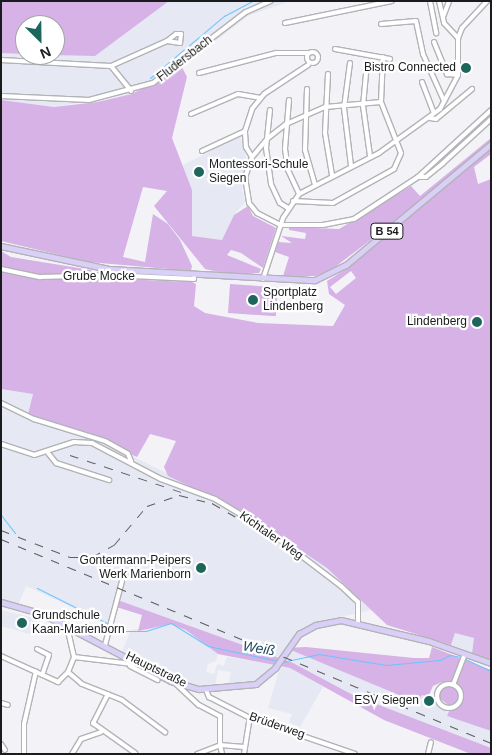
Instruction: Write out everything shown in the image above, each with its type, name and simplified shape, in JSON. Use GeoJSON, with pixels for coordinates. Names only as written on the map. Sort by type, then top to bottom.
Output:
{"type":"FeatureCollection","features":[{"type":"Feature","properties":{"kind":"main road","name":"B 54"},"geometry":{"type":"LineString","coordinates":[[1,246],[84,265],[194,275],[315,280],[340,270],[491,144]]}},
{"type":"Feature","properties":{"kind":"main road","name":"Hauptstraße"},"geometry":{"type":"LineString","coordinates":[[1,602],[67,625],[174,682],[206,690],[252,686],[278,665],[294,640],[316,625],[341,620],[358,622],[491,664]]}},
{"type":"Feature","properties":{"kind":"street","name":"Fludersbach"},"geometry":{"type":"LineString","coordinates":[[1,96],[89,100],[131,91],[158,80],[246,12],[271,1]]}},
{"type":"Feature","properties":{"kind":"street"},"geometry":{"type":"LineString","coordinates":[[285,23],[392,1]]}},
{"type":"Feature","properties":{"kind":"street"},"geometry":{"type":"LineString","coordinates":[[430,1],[436,33]]}},
{"type":"Feature","properties":{"kind":"street"},"geometry":{"type":"LineString","coordinates":[[265,279],[281,225],[288,208],[298,194],[395,142],[430,118],[442,103],[458,75],[458,38],[443,18],[439,1]]}},
{"type":"Feature","properties":{"kind":"street"},"geometry":{"type":"LineString","coordinates":[[443,18],[449,1]]}},
{"type":"Feature","properties":{"kind":"street"},"geometry":{"type":"LineString","coordinates":[[458,38],[487,1]]}},
{"type":"Feature","properties":{"kind":"street"},"geometry":{"type":"LineString","coordinates":[[381,24],[416,21],[423,54],[442,103]]}},
{"type":"Feature","properties":{"kind":"street"},"geometry":{"type":"LineString","coordinates":[[1,60],[111,66],[167,41]]}},
{"type":"Feature","properties":{"kind":"street"},"geometry":{"type":"LineString","coordinates":[[434,42],[447,74],[458,75]]}},
{"type":"Feature","properties":{"kind":"street"},"geometry":{"type":"LineString","coordinates":[[335,49],[390,59]]}},
{"type":"Feature","properties":{"kind":"street"},"geometry":{"type":"LineString","coordinates":[[199,73],[276,53],[314,52],[318,57],[260,98],[245,131],[246,147],[252,156]]}},
{"type":"Feature","properties":{"kind":"street"},"geometry":{"type":"LineString","coordinates":[[308,53],[308,65]]}},
{"type":"Feature","properties":{"kind":"street"},"geometry":{"type":"LineString","coordinates":[[293,201],[333,203],[376,181],[394,169],[401,154],[395,142],[382,102],[383,57]]}},
{"type":"Feature","properties":{"kind":"street"},"geometry":{"type":"LineString","coordinates":[[350,63],[344,103],[351,166]]}},
{"type":"Feature","properties":{"kind":"street"},"geometry":{"type":"LineString","coordinates":[[368,63],[363,102],[372,155]]}},
{"type":"Feature","properties":{"kind":"street"},"geometry":{"type":"LineString","coordinates":[[111,66],[131,91]]}},
{"type":"Feature","properties":{"kind":"street"},"geometry":{"type":"LineString","coordinates":[[328,74],[324,107],[332,176]]}},
{"type":"Feature","properties":{"kind":"street"},"geometry":{"type":"LineString","coordinates":[[422,82],[435,112]]}},
{"type":"Feature","properties":{"kind":"street"},"geometry":{"type":"LineString","coordinates":[[307,89],[305,150],[315,184]]}},
{"type":"Feature","properties":{"kind":"street"},"geometry":{"type":"LineString","coordinates":[[430,118],[436,119],[472,89]]}},
{"type":"Feature","properties":{"kind":"street"},"geometry":{"type":"LineString","coordinates":[[191,114],[238,94],[260,98]]}},
{"type":"Feature","properties":{"kind":"street"},"geometry":{"type":"LineString","coordinates":[[289,100],[286,124],[288,170],[298,194]]}},
{"type":"Feature","properties":{"kind":"street"},"geometry":{"type":"LineString","coordinates":[[382,102],[344,103],[324,107],[286,124],[268,138],[252,156],[245,177],[249,204],[264,218],[281,225],[323,225],[354,219],[418,178],[491,110]]}},
{"type":"Feature","properties":{"kind":"street"},"geometry":{"type":"LineString","coordinates":[[270,110],[268,138],[270,184],[280,203],[288,208]]}},
{"type":"Feature","properties":{"kind":"street"},"geometry":{"type":"LineString","coordinates":[[418,178],[426,177],[491,119]]}},
{"type":"Feature","properties":{"kind":"street"},"geometry":{"type":"LineString","coordinates":[[202,151],[245,131]]}},
{"type":"Feature","properties":{"kind":"street","name":"Grube Mocke"},"geometry":{"type":"LineString","coordinates":[[1,268],[40,277],[111,275],[194,279],[194,275]]}},
{"type":"Feature","properties":{"kind":"street","name":"Kichtaler Weg"},"geometry":{"type":"LineString","coordinates":[[1,402],[34,419],[105,441],[128,454],[131,461]]}},
{"type":"Feature","properties":{"kind":"street","name":"Kichtaler Weg"},"geometry":{"type":"LineString","coordinates":[[48,453],[84,442],[131,461],[161,479],[215,499],[270,532],[356,599],[360,608],[358,622]]}},
{"type":"Feature","properties":{"kind":"street"},"geometry":{"type":"LineString","coordinates":[[1,444],[28,454],[48,453],[56,463],[109,480]]}},
{"type":"Feature","properties":{"kind":"street"},"geometry":{"type":"LineString","coordinates":[[105,645],[122,581]]}},
{"type":"Feature","properties":{"kind":"street"},"geometry":{"type":"LineString","coordinates":[[1,656],[58,682],[68,672],[74,657],[67,625]]}},
{"type":"Feature","properties":{"kind":"street"},"geometry":{"type":"LineString","coordinates":[[37,649],[49,655],[42,675]]}},
{"type":"Feature","properties":{"kind":"street"},"geometry":{"type":"LineString","coordinates":[[453,685],[464,655]]}},
{"type":"Feature","properties":{"kind":"street"},"geometry":{"type":"LineString","coordinates":[[74,657],[141,665]]}},
{"type":"Feature","properties":{"kind":"street"},"geometry":{"type":"LineString","coordinates":[[129,665],[158,680]]}},
{"type":"Feature","properties":{"kind":"street"},"geometry":{"type":"LineString","coordinates":[[24,754],[24,724],[36,671]]}},
{"type":"Feature","properties":{"kind":"street"},"geometry":{"type":"LineString","coordinates":[[68,672],[82,684],[108,694],[165,732]]}},
{"type":"Feature","properties":{"kind":"street"},"geometry":{"type":"LineString","coordinates":[[174,682],[199,705],[220,716],[220,745],[222,754]]}},
{"type":"Feature","properties":{"kind":"street"},"geometry":{"type":"LineString","coordinates":[[441,685],[453,685],[463,701],[454,708],[438,700],[435,692],[441,685]]}},
{"type":"Feature","properties":{"kind":"street","name":"Brüderweg"},"geometry":{"type":"LineString","coordinates":[[206,690],[211,699],[250,718],[355,754]]}},
{"type":"Feature","properties":{"kind":"street"},"geometry":{"type":"LineString","coordinates":[[108,694],[93,717],[95,727],[135,753]]}},
{"type":"Feature","properties":{"kind":"street"},"geometry":{"type":"LineString","coordinates":[[1,703],[8,705]]}},
{"type":"Feature","properties":{"kind":"street"},"geometry":{"type":"LineString","coordinates":[[244,754],[250,718]]}},
{"type":"Feature","properties":{"kind":"street"},"geometry":{"type":"LineString","coordinates":[[72,754],[81,739],[101,732]]}},
{"type":"Feature","properties":{"kind":"street"},"geometry":{"type":"LineString","coordinates":[[428,754],[432,742]]}},
{"type":"Feature","properties":{"kind":"street"},"geometry":{"type":"LineString","coordinates":[[1,744],[5,750]]}},
{"type":"Feature","properties":{"kind":"street"},"geometry":{"type":"LineString","coordinates":[[197,754],[220,745],[244,747]]}},
{"type":"Feature","properties":{"kind":"shaded area"},"geometry":{"type":"Polygon","coordinates":[[[1,1],[169,1],[95,56],[65,55],[65,15],[15,15],[15,54],[1,53],[1,1]]]}},
{"type":"Feature","properties":{"kind":"shaded area"},"geometry":{"type":"Polygon","coordinates":[[[169,1],[290,1],[248,16],[182,67],[132,94],[54,107],[1,100],[1,53],[15,53],[15,65],[65,65],[65,55],[95,56],[169,1]]]}},
{"type":"Feature","properties":{"kind":"shaded area"},"geometry":{"type":"Polygon","coordinates":[[[182,67],[187,77],[172,138],[192,190],[192,236],[222,240],[234,215],[248,206],[253,216],[276,228],[263,268],[241,253],[231,250],[227,255],[261,269],[259,273],[228,274],[205,269],[154,206],[167,191],[143,187],[123,257],[145,262],[153,214],[168,224],[180,240],[192,266],[191,271],[89,262],[1,241],[1,100],[54,107],[97,102],[132,94],[182,67]]]}},
{"type":"Feature","properties":{"kind":"shaded area"},"geometry":{"type":"Polygon","coordinates":[[[240,136],[247,160],[242,189],[245,202],[234,215],[222,240],[192,236],[183,165],[240,136]]]}},
{"type":"Feature","properties":{"kind":"shaded area"},"geometry":{"type":"Polygon","coordinates":[[[491,138],[491,143],[430,195],[331,270],[315,276],[283,276],[289,257],[275,252],[278,242],[292,243],[281,236],[305,239],[306,233],[289,230],[289,227],[339,229],[411,186],[420,196],[491,138]]]}},
{"type":"Feature","properties":{"kind":"shaded area"},"geometry":{"type":"Polygon","coordinates":[[[491,146],[491,154],[474,167],[478,184],[491,179],[491,660],[472,653],[474,638],[455,633],[451,645],[387,625],[327,568],[242,511],[168,476],[164,467],[176,441],[150,434],[137,457],[78,430],[28,414],[33,394],[1,389],[1,251],[11,257],[91,270],[98,278],[192,282],[196,284],[194,306],[205,313],[258,323],[333,326],[345,305],[329,294],[327,281],[348,268],[491,146]],[[351,271],[330,287],[336,294],[356,278],[351,271]]]}},
{"type":"Feature","properties":{"kind":"shaded area","name":"Sportplatz Lindenberg"},"geometry":{"type":"Polygon","coordinates":[[[230,284],[278,287],[276,316],[228,313],[230,284]]]}},
{"type":"Feature","properties":{"kind":"shaded area"},"geometry":{"type":"Polygon","coordinates":[[[1,389],[33,394],[28,414],[78,430],[200,489],[242,511],[327,568],[372,610],[317,622],[298,632],[286,648],[418,703],[422,695],[451,706],[448,716],[491,731],[491,748],[353,695],[293,663],[115,599],[106,628],[93,617],[26,586],[19,603],[1,601],[1,389]]]}},
{"type":"Feature","properties":{"kind":"shaded area"},"geometry":{"type":"Polygon","coordinates":[[[115,599],[293,663],[353,695],[491,748],[491,754],[471,754],[384,720],[290,668],[218,654],[186,630],[171,624],[138,631],[142,615],[113,606],[115,599]]]}},
{"type":"Feature","properties":{"kind":"shaded area","name":"Grundschule Kaan-Marienborn"},"geometry":{"type":"Polygon","coordinates":[[[1,610],[43,620],[37,636],[1,626],[1,610]]]}},
{"type":"Feature","properties":{"kind":"shaded area"},"geometry":{"type":"Polygon","coordinates":[[[171,624],[186,629],[218,654],[216,661],[208,664],[206,672],[214,674],[217,664],[224,666],[227,657],[275,665],[257,681],[228,686],[231,672],[218,670],[215,686],[209,687],[175,680],[138,660],[141,655],[134,651],[130,656],[122,651],[131,630],[171,624]]]}},
{"type":"Feature","properties":{"kind":"shaded area"},"geometry":{"type":"Polygon","coordinates":[[[455,632],[474,638],[472,653],[451,645],[455,632]]]}},
{"type":"Feature","properties":{"kind":"shaded area"},"geometry":{"type":"Polygon","coordinates":[[[306,647],[429,658],[432,647],[491,670],[491,731],[447,716],[451,707],[435,695],[435,689],[444,684],[442,682],[433,686],[428,697],[422,695],[418,703],[286,648],[306,647]]]}},
{"type":"Feature","properties":{"kind":"shaded area"},"geometry":{"type":"Polygon","coordinates":[[[280,667],[290,668],[323,687],[300,727],[289,722],[292,714],[268,708],[280,667]]]}},
{"type":"Feature","properties":{"kind":"waterway","name":"Fludersbach"},"geometry":{"type":"LineString","coordinates":[[150,78],[224,16],[252,1]]}},
{"type":"Feature","properties":{"kind":"waterway","name":"Weiß"},"geometry":{"type":"LineString","coordinates":[[1,515],[15,533]]}},
{"type":"Feature","properties":{"kind":"waterway","name":"Weiß"},"geometry":{"type":"LineString","coordinates":[[37,588],[123,631],[146,631],[171,623],[208,646],[278,661]]}},
{"type":"Feature","properties":{"kind":"waterway","name":"Weiß"},"geometry":{"type":"LineString","coordinates":[[282,662],[319,654],[386,665],[440,660],[450,655],[462,657]]}},
{"type":"Feature","properties":{"kind":"waterway","name":"Weiß"},"geometry":{"type":"LineString","coordinates":[[465,659],[491,671]]}},
{"type":"Feature","properties":{"kind":"railway"},"geometry":{"type":"LineString","coordinates":[[70,455],[184,493]]}},
{"type":"Feature","properties":{"kind":"railway"},"geometry":{"type":"LineString","coordinates":[[1,530],[70,557],[92,557],[114,545],[147,506],[179,495],[212,503],[265,534]]}},
{"type":"Feature","properties":{"kind":"railway"},"geometry":{"type":"LineString","coordinates":[[1,539],[491,743]]}},
{"type":"Feature","properties":{"kind":"place","name":"Bistro Connected"},"geometry":{"type":"Point","coordinates":[466,68]}},
{"type":"Feature","properties":{"kind":"place","name":"Montessori-Schule Siegen"},"geometry":{"type":"Point","coordinates":[199,172]}},
{"type":"Feature","properties":{"kind":"place","name":"Sportplatz Lindenberg"},"geometry":{"type":"Point","coordinates":[253,300]}},
{"type":"Feature","properties":{"kind":"place","name":"Lindenberg"},"geometry":{"type":"Point","coordinates":[477,322]}},
{"type":"Feature","properties":{"kind":"place","name":"Gontermann-Peipers Werk Marienborn"},"geometry":{"type":"Point","coordinates":[201,568]}},
{"type":"Feature","properties":{"kind":"place","name":"Grundschule Kaan-Marienborn"},"geometry":{"type":"Point","coordinates":[22,623]}},
{"type":"Feature","properties":{"kind":"place","name":"ESV Siegen"},"geometry":{"type":"Point","coordinates":[429,701]}}]}
